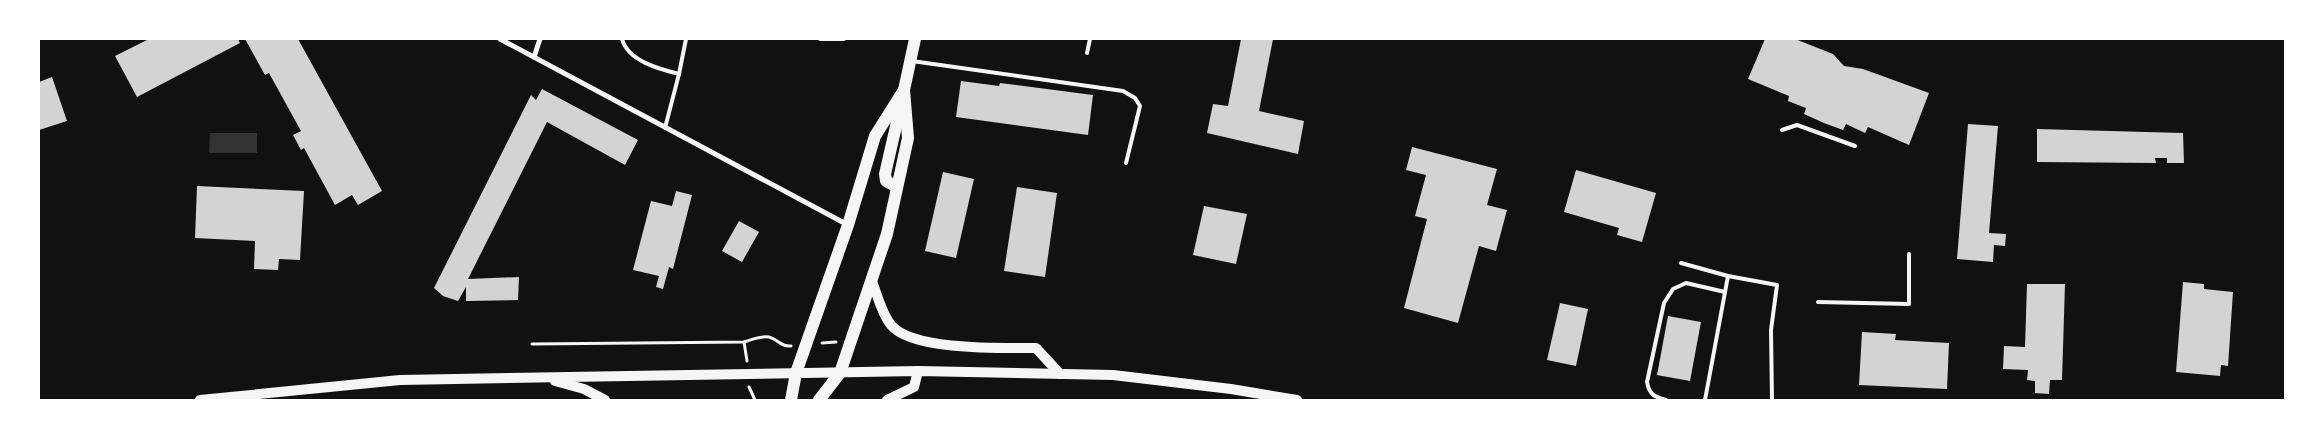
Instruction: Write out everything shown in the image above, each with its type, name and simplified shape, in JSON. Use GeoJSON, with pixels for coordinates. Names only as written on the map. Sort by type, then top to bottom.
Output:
{"type":"FeatureCollection","features":[{"type":"Feature","properties":{"kind":"main road"},"geometry":{"type":"LineString","coordinates":[[897,187],[886,181],[884,174],[915,39]]}},
{"type":"Feature","properties":{"kind":"main road"},"geometry":{"type":"LineString","coordinates":[[818,400],[840,373],[849,340],[886,234],[908,138],[904,90]]}},
{"type":"Feature","properties":{"kind":"main road"},"geometry":{"type":"LineString","coordinates":[[791,400],[796,374],[848,226],[875,136],[904,90]]}},
{"type":"Feature","properties":{"kind":"main road"},"geometry":{"type":"LineString","coordinates":[[871,279],[890,324],[897,331],[923,342],[982,347],[1036,348],[1060,374]]}},
{"type":"Feature","properties":{"kind":"main road"},"geometry":{"type":"LineString","coordinates":[[887,400],[914,387],[918,371]]}},
{"type":"Feature","properties":{"kind":"main road"},"geometry":{"type":"LineString","coordinates":[[544,378],[918,371],[1113,375],[1231,389],[1297,400]]}},
{"type":"Feature","properties":{"kind":"main road"},"geometry":{"type":"LineString","coordinates":[[200,400],[400,380],[532,376],[584,389],[605,400]]}},
{"type":"Feature","properties":{"kind":"street"},"geometry":{"type":"LineString","coordinates":[[500,39],[848,226]]}},
{"type":"Feature","properties":{"kind":"street"},"geometry":{"type":"LineString","coordinates":[[534,57],[540,39]]}},
{"type":"Feature","properties":{"kind":"lane"},"geometry":{"type":"LineString","coordinates":[[622,39],[624,47],[652,67],[679,74]]}},
{"type":"Feature","properties":{"kind":"lane"},"geometry":{"type":"LineString","coordinates":[[666,128],[686,39]]}},
{"type":"Feature","properties":{"kind":"lane"},"geometry":{"type":"LineString","coordinates":[[820,39],[844,39]]}},
{"type":"Feature","properties":{"kind":"lane"},"geometry":{"type":"LineString","coordinates":[[1087,53],[1090,39]]}},
{"type":"Feature","properties":{"kind":"lane"},"geometry":{"type":"LineString","coordinates":[[910,60],[1123,91],[1135,98],[1140,106],[1126,163]]}},
{"type":"Feature","properties":{"kind":"lane"},"geometry":{"type":"LineString","coordinates":[[1782,130],[1797,125],[1855,146]]}},
{"type":"Feature","properties":{"kind":"lane"},"geometry":{"type":"LineString","coordinates":[[1818,302],[1909,304],[1909,254]]}},
{"type":"Feature","properties":{"kind":"lane"},"geometry":{"type":"LineString","coordinates":[[1681,263],[1728,276],[1777,285],[1770,330],[1772,400]]}},
{"type":"Feature","properties":{"kind":"lane"},"geometry":{"type":"LineString","coordinates":[[1705,400],[1728,276]]}},
{"type":"Feature","properties":{"kind":"lane"},"geometry":{"type":"LineString","coordinates":[[1666,400],[1655,397],[1648,391],[1647,382],[1668,295],[1679,284],[1686,283],[1725,292]]}},
{"type":"Feature","properties":{"kind":"path"},"geometry":{"type":"LineString","coordinates":[[532,344],[744,342],[760,337],[769,337],[786,346],[849,340]]}},
{"type":"Feature","properties":{"kind":"shaded area"},"geometry":{"type":"Polygon","coordinates":[[[210,133],[257,133],[257,153],[209,153],[210,133]]]}},
{"type":"Feature","properties":{"kind":"building"},"geometry":{"type":"Polygon","coordinates":[[[149,39],[238,39],[240,43],[137,97],[115,56],[149,39]]]}},
{"type":"Feature","properties":{"kind":"building"},"geometry":{"type":"Polygon","coordinates":[[[245,39],[298,39],[382,191],[358,205],[352,195],[335,205],[304,148],[301,150],[293,135],[301,131],[269,73],[265,75],[245,39]]]}},
{"type":"Feature","properties":{"kind":"building"},"geometry":{"type":"Polygon","coordinates":[[[1241,39],[1273,39],[1259,111],[1304,121],[1298,154],[1207,133],[1213,104],[1228,106],[1241,39]]]}},
{"type":"Feature","properties":{"kind":"building"},"geometry":{"type":"Polygon","coordinates":[[[1765,39],[1795,39],[1833,54],[1844,66],[1863,69],[1929,93],[1909,145],[1868,127],[1865,133],[1846,124],[1843,130],[1824,123],[1804,114],[1806,108],[1788,101],[1789,96],[1748,79],[1765,39]]]}},
{"type":"Feature","properties":{"kind":"building"},"geometry":{"type":"Polygon","coordinates":[[[52,77],[67,121],[39,130],[39,82],[52,77]]]}},
{"type":"Feature","properties":{"kind":"building"},"geometry":{"type":"Polygon","coordinates":[[[961,81],[999,86],[1000,83],[1093,95],[1088,135],[956,117],[961,81]]]}},
{"type":"Feature","properties":{"kind":"building"},"geometry":{"type":"Polygon","coordinates":[[[542,89],[638,140],[625,165],[547,122],[468,279],[519,277],[518,300],[466,301],[466,287],[458,301],[443,296],[434,288],[531,95],[536,100],[542,89]]]}},
{"type":"Feature","properties":{"kind":"building"},"geometry":{"type":"Polygon","coordinates":[[[1968,124],[1998,126],[1989,233],[2006,234],[2005,246],[1994,245],[1993,262],[1957,259],[1968,124]]]}},
{"type":"Feature","properties":{"kind":"building"},"geometry":{"type":"Polygon","coordinates":[[[2037,129],[2183,133],[2184,163],[2167,163],[2167,158],[2155,158],[2156,163],[2037,162],[2037,129]]]}},
{"type":"Feature","properties":{"kind":"building"},"geometry":{"type":"Polygon","coordinates":[[[1412,147],[1497,169],[1487,205],[1507,210],[1496,251],[1479,246],[1458,323],[1404,308],[1427,219],[1415,216],[1426,175],[1406,170],[1412,147]]]}},
{"type":"Feature","properties":{"kind":"building"},"geometry":{"type":"Polygon","coordinates":[[[1576,170],[1656,193],[1642,242],[1617,235],[1619,228],[1564,212],[1576,170]]]}},
{"type":"Feature","properties":{"kind":"building"},"geometry":{"type":"Polygon","coordinates":[[[943,172],[974,179],[956,258],[925,251],[943,172]]]}},
{"type":"Feature","properties":{"kind":"building"},"geometry":{"type":"Polygon","coordinates":[[[197,186],[304,191],[300,260],[279,259],[278,270],[254,269],[255,241],[195,238],[197,186]]]}},
{"type":"Feature","properties":{"kind":"building"},"geometry":{"type":"Polygon","coordinates":[[[1017,187],[1057,193],[1045,277],[1004,271],[1017,187]]]}},
{"type":"Feature","properties":{"kind":"building"},"geometry":{"type":"Polygon","coordinates":[[[676,191],[692,195],[673,269],[669,267],[663,289],[656,287],[659,276],[633,270],[651,201],[672,206],[676,191]]]}},
{"type":"Feature","properties":{"kind":"building"},"geometry":{"type":"Polygon","coordinates":[[[1204,206],[1247,214],[1236,264],[1193,255],[1204,206]]]}},
{"type":"Feature","properties":{"kind":"building"},"geometry":{"type":"Polygon","coordinates":[[[739,221],[759,232],[742,262],[722,251],[739,221]]]}},
{"type":"Feature","properties":{"kind":"building"},"geometry":{"type":"Polygon","coordinates":[[[2183,282],[2204,284],[2204,289],[2233,292],[2228,366],[2221,365],[2220,376],[2176,372],[2183,282]]]}},
{"type":"Feature","properties":{"kind":"building"},"geometry":{"type":"Polygon","coordinates":[[[2027,284],[2065,284],[2062,380],[2050,380],[2049,394],[2035,393],[2035,381],[2027,380],[2028,370],[2003,369],[2004,346],[2025,347],[2027,284]]]}},
{"type":"Feature","properties":{"kind":"building"},"geometry":{"type":"Polygon","coordinates":[[[1560,303],[1588,309],[1576,366],[1547,360],[1560,303]]]}},
{"type":"Feature","properties":{"kind":"building"},"geometry":{"type":"Polygon","coordinates":[[[1668,316],[1701,322],[1690,381],[1657,375],[1668,316]]]}},
{"type":"Feature","properties":{"kind":"building"},"geometry":{"type":"Polygon","coordinates":[[[1862,332],[1896,334],[1895,340],[1949,343],[1947,389],[1859,385],[1862,332]]]}}]}
